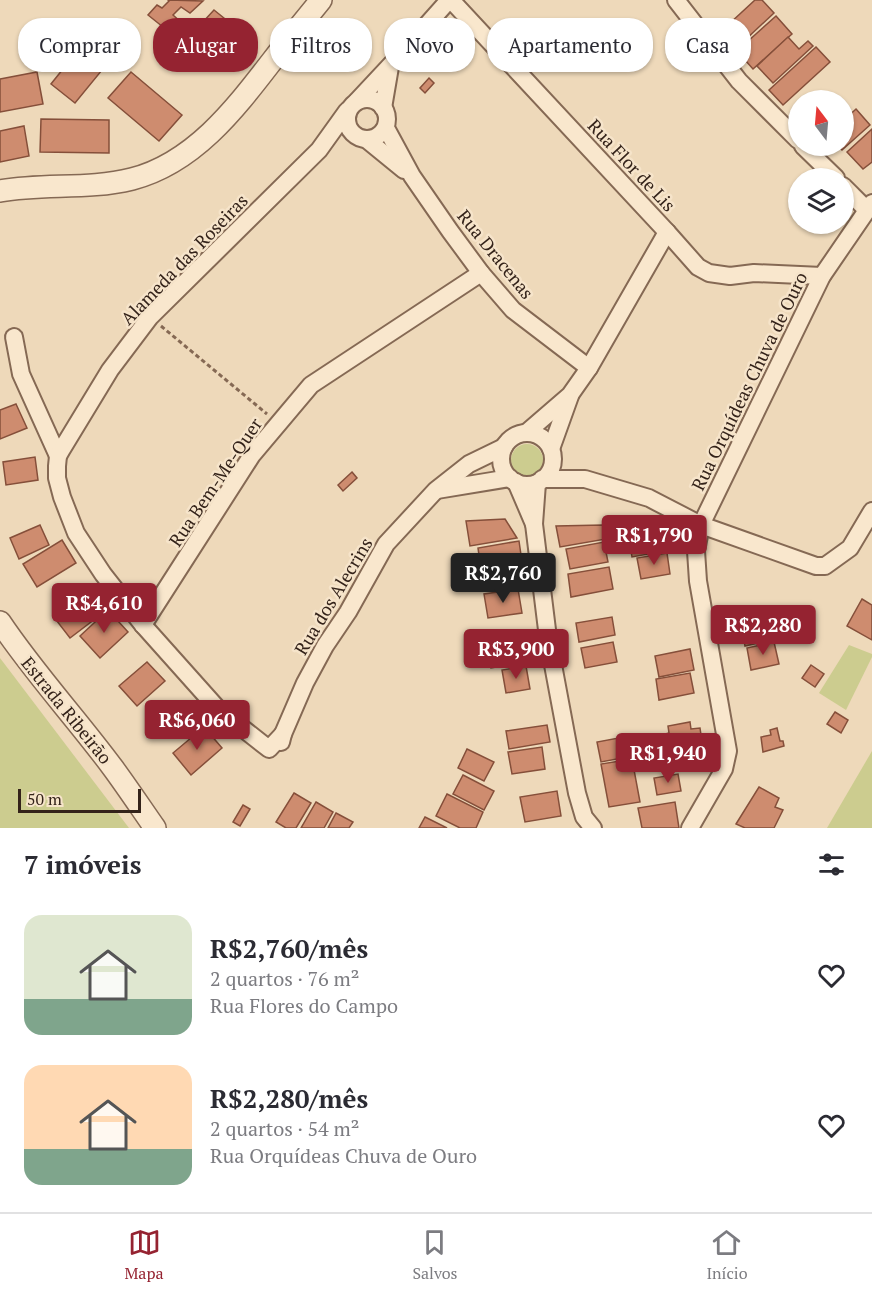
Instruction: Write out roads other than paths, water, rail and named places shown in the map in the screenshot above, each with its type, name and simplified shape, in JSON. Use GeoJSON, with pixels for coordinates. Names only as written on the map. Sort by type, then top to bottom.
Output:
{"type":"FeatureCollection","features":[{"type":"Feature","properties":{"kind":"street"},"geometry":{"type":"LineString","coordinates":[[0,192],[18,188],[74,186],[133,179],[158,170],[178,159],[197,146],[223,122],[321,0]]}},
{"type":"Feature","properties":{"kind":"street","name":"Alameda das Roseiras"},"geometry":{"type":"LineString","coordinates":[[434,18],[450,0]]}},
{"type":"Feature","properties":{"kind":"street","name":"Rua Flor de Lis"},"geometry":{"type":"LineString","coordinates":[[450,0],[668,232],[698,267],[710,273],[730,276],[754,273],[822,276]]}},
{"type":"Feature","properties":{"kind":"street"},"geometry":{"type":"LineString","coordinates":[[676,0],[739,81],[788,130]]}},
{"type":"Feature","properties":{"kind":"street","name":"Alameda das Roseiras"},"geometry":{"type":"LineString","coordinates":[[58,456],[110,370],[150,317],[318,150],[352,106],[385,72]]}},
{"type":"Feature","properties":{"kind":"street"},"geometry":{"type":"LineString","coordinates":[[383,108],[389,72]]}},
{"type":"Feature","properties":{"kind":"street"},"geometry":{"type":"LineString","coordinates":[[366,99],[376,101],[383,108],[387,117],[386,128],[377,136],[359,136],[348,125],[352,106],[366,99]]}},
{"type":"Feature","properties":{"kind":"street","name":"Rua Dracenas"},"geometry":{"type":"LineString","coordinates":[[386,128],[412,177],[481,273],[513,310],[589,368]]}},
{"type":"Feature","properties":{"kind":"street","name":"Alameda das Roseiras"},"geometry":{"type":"LineString","coordinates":[[318,150],[359,136]]}},
{"type":"Feature","properties":{"kind":"street","name":"Rua Dracenas"},"geometry":{"type":"LineString","coordinates":[[359,136],[412,177]]}},
{"type":"Feature","properties":{"kind":"street"},"geometry":{"type":"LineString","coordinates":[[813,156],[826,168]]}},
{"type":"Feature","properties":{"kind":"street"},"geometry":{"type":"LineString","coordinates":[[854,195],[870,207]]}},
{"type":"Feature","properties":{"kind":"street","name":"Rua Orquídeas Chuva de Ouro"},"geometry":{"type":"LineString","coordinates":[[690,828],[724,769],[728,751],[698,581],[696,551],[701,525],[822,276],[870,207]]}},
{"type":"Feature","properties":{"kind":"street"},"geometry":{"type":"LineString","coordinates":[[526,433],[570,395],[589,368],[668,232]]}},
{"type":"Feature","properties":{"kind":"street","name":"Rua Bem-Me-Quer"},"geometry":{"type":"LineString","coordinates":[[143,625],[252,455],[311,385],[481,273]]}},
{"type":"Feature","properties":{"kind":"street"},"geometry":{"type":"LineString","coordinates":[[14,337],[21,374],[58,456],[60,488],[76,533],[103,574],[143,625]]}},
{"type":"Feature","properties":{"kind":"street"},"geometry":{"type":"LineString","coordinates":[[570,395],[552,453],[550,471],[540,481],[534,524],[548,638],[577,793],[584,817],[593,828]]}},
{"type":"Feature","properties":{"kind":"street"},"geometry":{"type":"LineString","coordinates":[[534,524],[513,480],[501,464],[504,447],[510,440],[526,433],[541,437],[547,442],[552,453],[585,479]]}},
{"type":"Feature","properties":{"kind":"street","name":"Rua dos Alecrins"},"geometry":{"type":"LineString","coordinates":[[143,625],[218,709],[273,751],[320,655],[348,612],[386,544],[436,490],[469,464],[504,447]]}},
{"type":"Feature","properties":{"kind":"street"},"geometry":{"type":"LineString","coordinates":[[436,490],[513,480],[524,484],[585,479],[649,498],[701,525],[816,566],[825,567],[850,548],[872,511]]}},
{"type":"Feature","properties":{"kind":"street","name":"Estrada Ribeirão"},"geometry":{"type":"LineString","coordinates":[[0,622],[18,650],[112,767],[155,828]]}}]}
